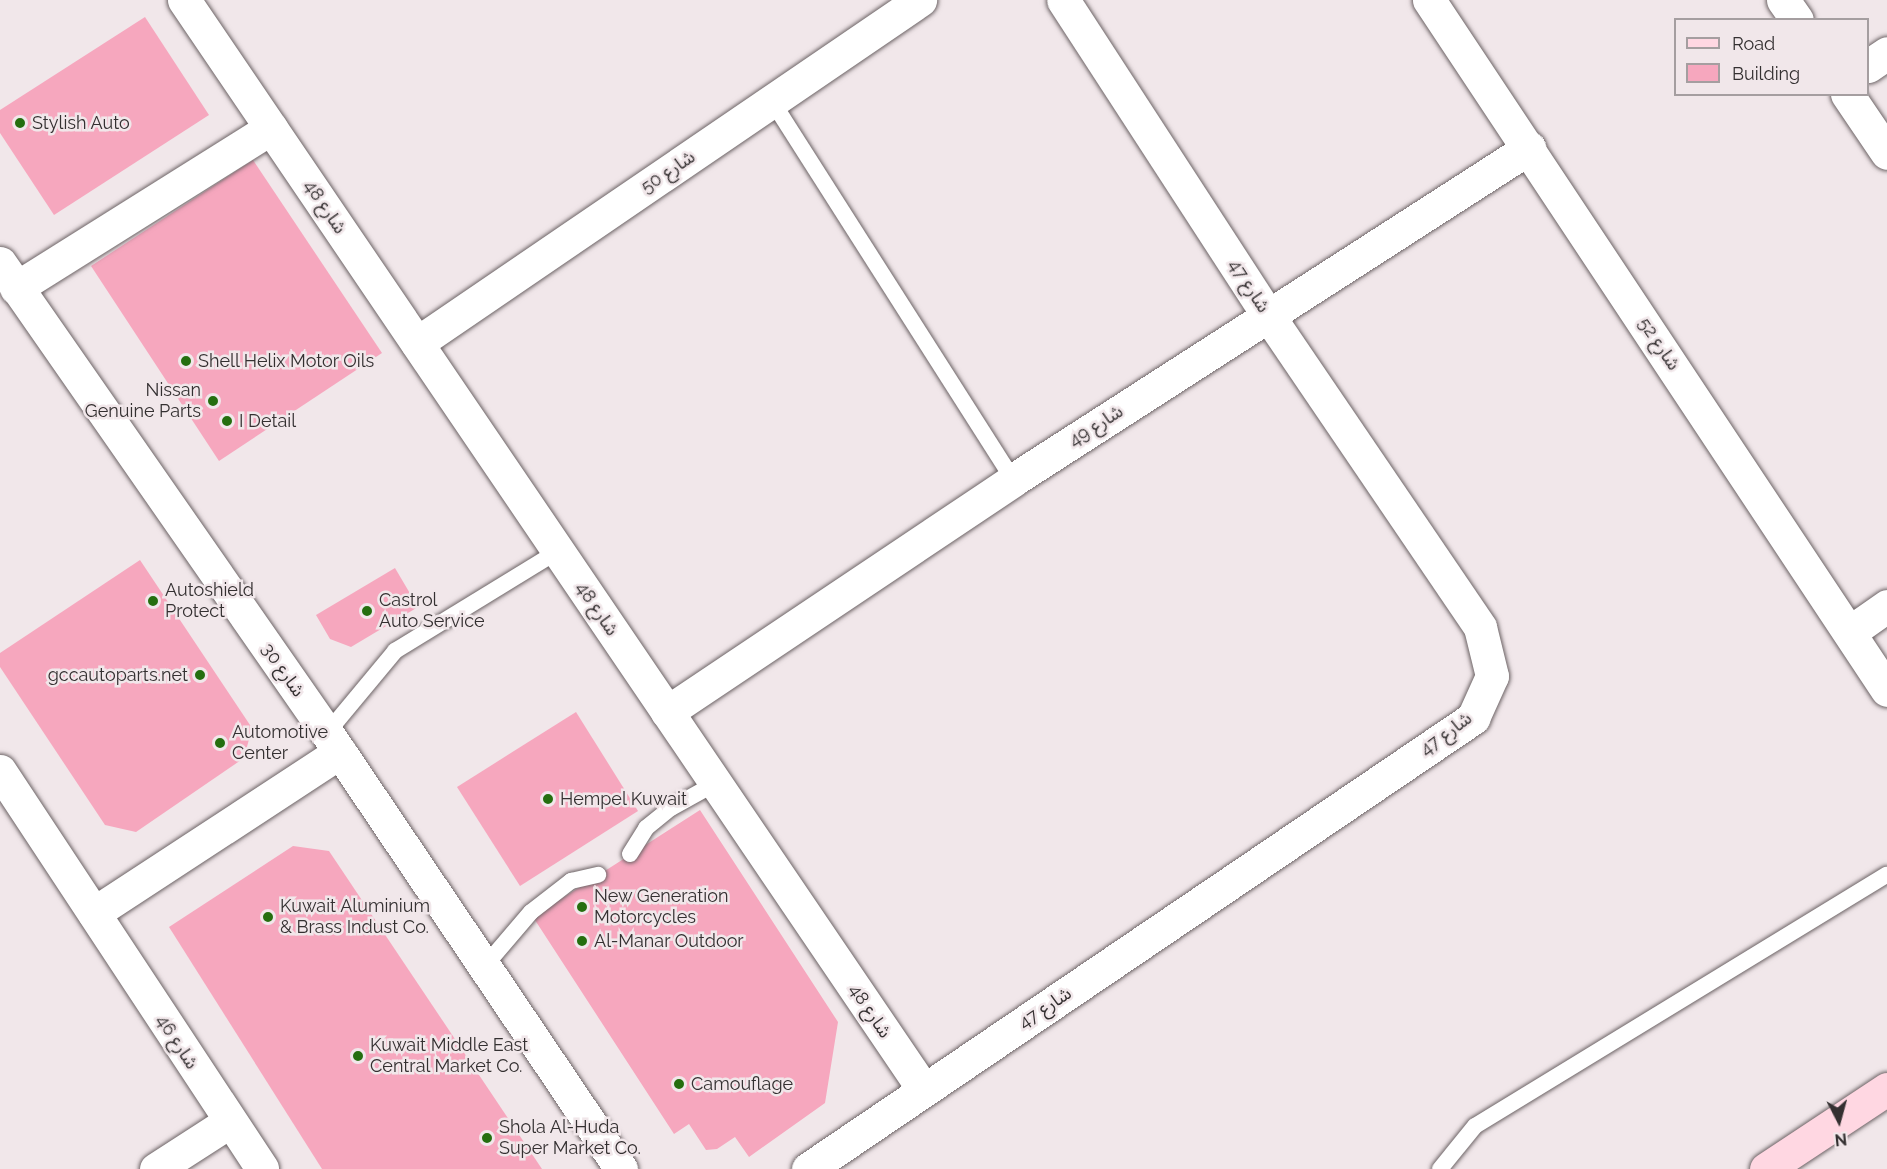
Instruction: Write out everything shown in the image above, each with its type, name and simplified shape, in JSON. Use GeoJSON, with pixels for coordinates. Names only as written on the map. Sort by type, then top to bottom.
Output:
{"type":"FeatureCollection","features":[{"type":"Feature","properties":{"kind":"main road"},"geometry":{"type":"LineString","coordinates":[[1766,1169],[1887,1089]]}},
{"type":"Feature","properties":{"kind":"street","name":"شارع 48"},"geometry":{"type":"LineString","coordinates":[[184,0],[924,1090]]}},
{"type":"Feature","properties":{"kind":"street","name":"شارع 50"},"geometry":{"type":"LineString","coordinates":[[417,344],[920,0]]}},
{"type":"Feature","properties":{"kind":"street","name":"شارع 47"},"geometry":{"type":"LineString","coordinates":[[808,1169],[1473,718],[1492,676],[1480,627],[1267,314],[1063,0]]}},
{"type":"Feature","properties":{"kind":"street","name":"شارع 52"},"geometry":{"type":"LineString","coordinates":[[1429,0],[1887,690]]}},
{"type":"Feature","properties":{"kind":"street"},"geometry":{"type":"LineString","coordinates":[[1783,0],[1796,18]]}},
{"type":"Feature","properties":{"kind":"street"},"geometry":{"type":"LineString","coordinates":[[1869,65],[1887,53]]}},
{"type":"Feature","properties":{"kind":"street"},"geometry":{"type":"LineString","coordinates":[[1848,96],[1887,153]]}},
{"type":"Feature","properties":{"kind":"street"},"geometry":{"type":"LineString","coordinates":[[8,276],[271,128]]}},
{"type":"Feature","properties":{"kind":"street","name":"شارع 49"},"geometry":{"type":"LineString","coordinates":[[667,712],[1013,480],[1267,314],[1529,148]]}},
{"type":"Feature","properties":{"kind":"street","name":"شارع 30"},"geometry":{"type":"LineString","coordinates":[[8,276],[334,743],[621,1169]]}},
{"type":"Feature","properties":{"kind":"street"},"geometry":{"type":"LineString","coordinates":[[1850,632],[1887,606]]}},
{"type":"Feature","properties":{"kind":"street"},"geometry":{"type":"LineString","coordinates":[[94,913],[334,743]]}},
{"type":"Feature","properties":{"kind":"street","name":"شارع 46"},"geometry":{"type":"LineString","coordinates":[[0,771],[262,1169]]}},
{"type":"Feature","properties":{"kind":"street"},"geometry":{"type":"LineString","coordinates":[[156,1169],[229,1122]]}},
{"type":"Feature","properties":{"kind":"lane"},"geometry":{"type":"LineString","coordinates":[[772,101],[1013,480]]}},
{"type":"Feature","properties":{"kind":"lane"},"geometry":{"type":"LineString","coordinates":[[334,743],[395,651],[558,551]]}},
{"type":"Feature","properties":{"kind":"lane"},"geometry":{"type":"LineString","coordinates":[[630,854],[646,828],[671,808],[716,783]]}},
{"type":"Feature","properties":{"kind":"lane"},"geometry":{"type":"LineString","coordinates":[[483,967],[531,912],[571,881],[598,875]]}},
{"type":"Feature","properties":{"kind":"lane"},"geometry":{"type":"LineString","coordinates":[[1440,1169],[1475,1126],[1887,875]]}},
{"type":"Feature","properties":{"kind":"building"},"geometry":{"type":"Polygon","coordinates":[[[145,17],[209,115],[54,215],[0,133],[0,110],[145,17]]]}},
{"type":"Feature","properties":{"kind":"building"},"geometry":{"type":"Polygon","coordinates":[[[253,160],[382,353],[219,461],[91,266],[253,160]]]}},
{"type":"Feature","properties":{"kind":"building"},"geometry":{"type":"Polygon","coordinates":[[[140,560],[252,728],[244,758],[136,832],[105,825],[0,667],[0,653],[140,560]]]}},
{"type":"Feature","properties":{"kind":"building","name":"Castrol Auto Service"},"geometry":{"type":"Polygon","coordinates":[[[395,568],[418,607],[351,647],[330,639],[316,615],[395,568]]]}},
{"type":"Feature","properties":{"kind":"building","name":"Hempel Kuwait"},"geometry":{"type":"Polygon","coordinates":[[[576,712],[638,811],[520,886],[457,787],[576,712]]]}},
{"type":"Feature","properties":{"kind":"building"},"geometry":{"type":"Polygon","coordinates":[[[700,810],[838,1022],[825,1103],[749,1157],[735,1137],[717,1149],[706,1150],[689,1124],[674,1134],[533,917],[700,810]]]}},
{"type":"Feature","properties":{"kind":"building","name":"Kuwait Middle East Central Market Co."},"geometry":{"type":"Polygon","coordinates":[[[293,846],[329,851],[542,1169],[322,1169],[169,927],[293,846]]]}},
{"type":"Feature","properties":{"kind":"place","name":"Stylish Auto"},"geometry":{"type":"Point","coordinates":[20,123]}},
{"type":"Feature","properties":{"kind":"place","name":"Shell Helix Motor Oils"},"geometry":{"type":"Point","coordinates":[186,361]}},
{"type":"Feature","properties":{"kind":"place","name":"Nissan Genuine Parts"},"geometry":{"type":"Point","coordinates":[213,401]}},
{"type":"Feature","properties":{"kind":"place","name":"I Detail"},"geometry":{"type":"Point","coordinates":[227,421]}},
{"type":"Feature","properties":{"kind":"place","name":"Autoshield Protect"},"geometry":{"type":"Point","coordinates":[153,601]}},
{"type":"Feature","properties":{"kind":"place","name":"Castrol Auto Service"},"geometry":{"type":"Point","coordinates":[367,611]}},
{"type":"Feature","properties":{"kind":"place","name":"gccautoparts.net"},"geometry":{"type":"Point","coordinates":[200,675]}},
{"type":"Feature","properties":{"kind":"place","name":"Automotive Center"},"geometry":{"type":"Point","coordinates":[220,743]}},
{"type":"Feature","properties":{"kind":"place","name":"Hempel Kuwait"},"geometry":{"type":"Point","coordinates":[548,799]}},
{"type":"Feature","properties":{"kind":"place","name":"New Generation Motorcycles"},"geometry":{"type":"Point","coordinates":[582,907]}},
{"type":"Feature","properties":{"kind":"place","name":"Kuwait Aluminium & Brass Indust Co."},"geometry":{"type":"Point","coordinates":[268,917]}},
{"type":"Feature","properties":{"kind":"place","name":"Al-Manar Outdoor"},"geometry":{"type":"Point","coordinates":[582,941]}},
{"type":"Feature","properties":{"kind":"place","name":"Kuwait Middle East Central Market Co."},"geometry":{"type":"Point","coordinates":[358,1056]}},
{"type":"Feature","properties":{"kind":"place","name":"Camouflage"},"geometry":{"type":"Point","coordinates":[679,1084]}},
{"type":"Feature","properties":{"kind":"place","name":"Shola Al-Huda Super Market Co."},"geometry":{"type":"Point","coordinates":[487,1138]}}]}
